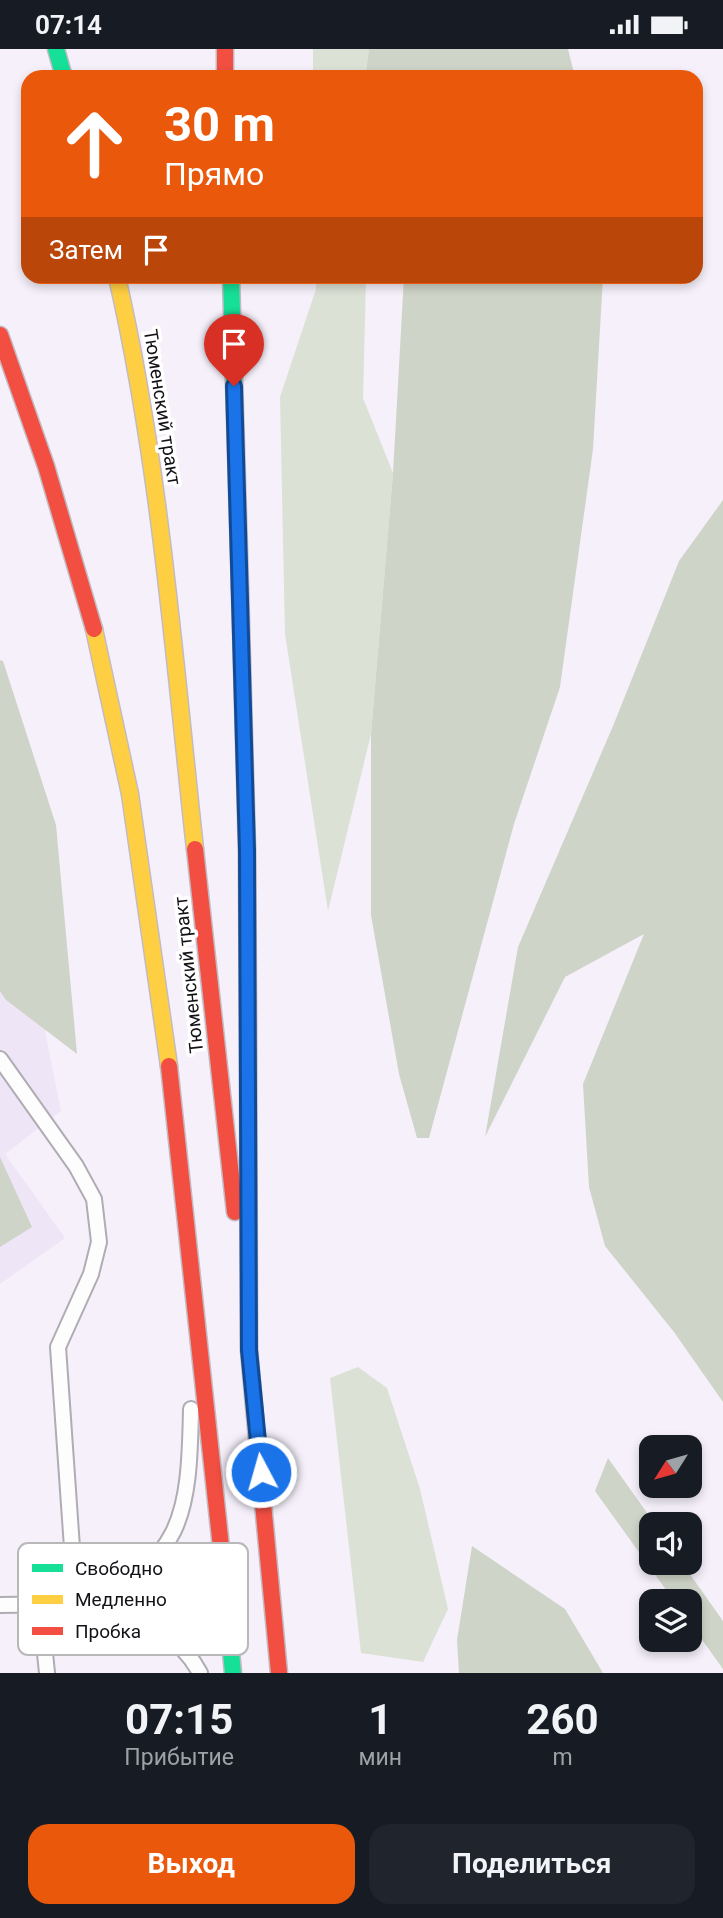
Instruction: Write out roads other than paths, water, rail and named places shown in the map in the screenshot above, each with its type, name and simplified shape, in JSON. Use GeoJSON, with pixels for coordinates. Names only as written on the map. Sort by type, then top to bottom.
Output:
{"type":"FeatureCollection","features":[{"type":"Feature","properties":{"kind":"main road"},"geometry":{"type":"LineString","coordinates":[[55,49],[62,70]]}},
{"type":"Feature","properties":{"kind":"main road"},"geometry":{"type":"LineString","coordinates":[[225,49],[225,70]]}},
{"type":"Feature","properties":{"kind":"main road","name":"Тюменский тракт"},"geometry":{"type":"LineString","coordinates":[[119,284],[130,334],[156,494],[249,1350],[279,1673]]}},
{"type":"Feature","properties":{"kind":"main road"},"geometry":{"type":"LineString","coordinates":[[231,284],[247,850],[249,1350]]}},
{"type":"Feature","properties":{"kind":"main road","name":"Тюменский тракт"},"geometry":{"type":"LineString","coordinates":[[0,335],[56,496],[108,686],[137,829],[151,922],[193,1268],[220,1543]]}},
{"type":"Feature","properties":{"kind":"main road","name":"Тюменский тракт"},"geometry":{"type":"LineString","coordinates":[[231,1655],[233,1673]]}},
{"type":"Feature","properties":{"kind":"lane"},"geometry":{"type":"LineString","coordinates":[[0,1059],[76,1165],[94,1199],[99,1242],[91,1274],[58,1347],[72,1543]]}},
{"type":"Feature","properties":{"kind":"lane"},"geometry":{"type":"LineString","coordinates":[[169,1543],[179,1521],[185,1493],[191,1418],[193,1268]]}},
{"type":"Feature","properties":{"kind":"lane"},"geometry":{"type":"LineString","coordinates":[[0,1605],[18,1605]]}},
{"type":"Feature","properties":{"kind":"lane"},"geometry":{"type":"LineString","coordinates":[[45,1655],[47,1673]]}},
{"type":"Feature","properties":{"kind":"lane"},"geometry":{"type":"LineString","coordinates":[[184,1655],[200,1673]]}}]}
